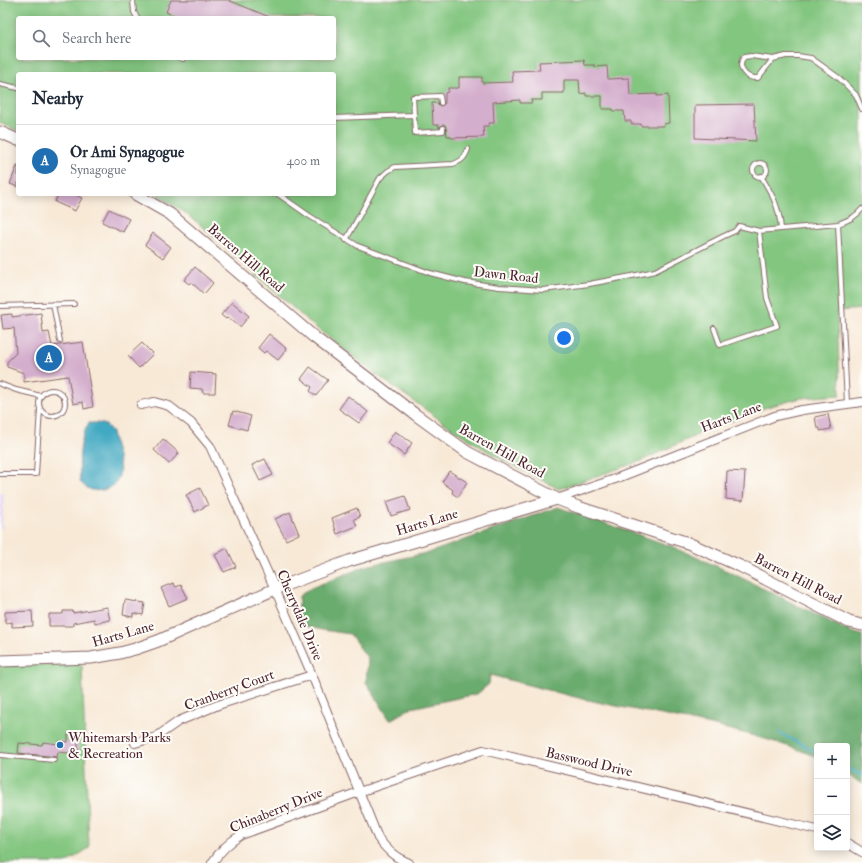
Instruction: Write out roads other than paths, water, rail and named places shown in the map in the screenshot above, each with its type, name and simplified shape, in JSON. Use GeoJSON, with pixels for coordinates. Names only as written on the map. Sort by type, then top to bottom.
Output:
{"type":"FeatureCollection","features":[{"type":"Feature","properties":{"kind":"street"},"geometry":{"type":"LineString","coordinates":[[0,132],[16,139]]}},
{"type":"Feature","properties":{"kind":"street","name":"Barren Hill Road"},"geometry":{"type":"LineString","coordinates":[[138,196],[170,214],[314,337],[467,452],[557,499],[688,543],[740,566],[848,622],[862,625]]}},
{"type":"Feature","properties":{"kind":"street","name":"Cherrydale Drive"},"geometry":{"type":"LineString","coordinates":[[141,405],[154,402],[169,406],[191,423],[210,446],[312,675],[378,838],[386,849],[393,855],[409,863]]}},
{"type":"Feature","properties":{"kind":"street","name":"Harts Lane"},"geometry":{"type":"LineString","coordinates":[[0,661],[91,658],[120,653],[158,641],[275,590],[349,561],[557,499],[615,479],[775,416],[802,410],[862,402]]}},
{"type":"Feature","properties":{"kind":"street","name":"Cranberry Court"},"geometry":{"type":"LineString","coordinates":[[135,743],[156,737],[179,722],[218,705],[312,675]]}},
{"type":"Feature","properties":{"kind":"street","name":"Basswood Drive"},"geometry":{"type":"LineString","coordinates":[[359,792],[483,750],[814,829]]}},
{"type":"Feature","properties":{"kind":"street","name":"Chinaberry Drive"},"geometry":{"type":"LineString","coordinates":[[212,863],[219,852],[229,842],[241,835],[359,792]]}},
{"type":"Feature","properties":{"kind":"street"},"geometry":{"type":"LineString","coordinates":[[850,845],[862,852]]}},
{"type":"Feature","properties":{"kind":"lane"},"geometry":{"type":"LineString","coordinates":[[133,0],[134,12],[136,16]]}},
{"type":"Feature","properties":{"kind":"lane"},"geometry":{"type":"LineString","coordinates":[[773,59],[758,78],[753,79],[744,73],[740,68],[740,62],[744,58],[751,56],[773,59],[786,56],[811,58],[843,82],[856,95],[862,109]]}},
{"type":"Feature","properties":{"kind":"lane"},"geometry":{"type":"LineString","coordinates":[[0,84],[16,88]]}},
{"type":"Feature","properties":{"kind":"lane"},"geometry":{"type":"LineString","coordinates":[[441,103],[440,96],[413,97],[415,133],[443,131],[443,128]]}},
{"type":"Feature","properties":{"kind":"lane"},"geometry":{"type":"LineString","coordinates":[[336,118],[414,116]]}},
{"type":"Feature","properties":{"kind":"lane"},"geometry":{"type":"LineString","coordinates":[[346,240],[380,178],[388,170],[395,167],[453,164],[466,157],[468,149]]}},
{"type":"Feature","properties":{"kind":"lane"},"geometry":{"type":"LineString","coordinates":[[762,176],[774,197],[778,208],[781,229]]}},
{"type":"Feature","properties":{"kind":"lane","name":"Dawn Road"},"geometry":{"type":"LineString","coordinates":[[281,196],[300,211],[346,240],[430,273],[465,282],[492,286],[543,290],[589,284],[655,271],[736,230],[739,226],[759,231]]}},
{"type":"Feature","properties":{"kind":"lane"},"geometry":{"type":"LineString","coordinates":[[714,328],[720,345],[777,326],[767,298],[759,231],[838,224],[850,220],[858,215],[862,209]]}},
{"type":"Feature","properties":{"kind":"lane"},"geometry":{"type":"LineString","coordinates":[[838,224],[847,403]]}},
{"type":"Feature","properties":{"kind":"lane"},"geometry":{"type":"LineString","coordinates":[[53,304],[60,341]]}},
{"type":"Feature","properties":{"kind":"lane"},"geometry":{"type":"LineString","coordinates":[[0,306],[74,304]]}},
{"type":"Feature","properties":{"kind":"lane"},"geometry":{"type":"LineString","coordinates":[[0,384],[40,396]]}},
{"type":"Feature","properties":{"kind":"lane"},"geometry":{"type":"LineString","coordinates":[[0,474],[36,474],[40,409],[38,402],[40,396],[46,391],[52,390],[59,392],[65,404],[62,411],[57,415],[51,416],[44,414],[40,409]]}},
{"type":"Feature","properties":{"kind":"lane"},"geometry":{"type":"LineString","coordinates":[[0,755],[54,760]]}},
{"type":"Feature","properties":{"kind":"water"},"geometry":{"type":"Polygon","coordinates":[[[89,423],[102,424],[109,428],[113,437],[118,459],[120,472],[118,478],[110,487],[103,490],[96,491],[90,489],[80,482],[81,444],[85,430],[89,423]]]}},
{"type":"Feature","properties":{"kind":"waterway"},"geometry":{"type":"LineString","coordinates":[[779,733],[814,750]]}},
{"type":"Feature","properties":{"kind":"waterway"},"geometry":{"type":"LineString","coordinates":[[850,769],[862,775]]}},
{"type":"Feature","properties":{"kind":"place","name":"Or Ami Synagogue"},"geometry":{"type":"Point","coordinates":[49,358]}},
{"type":"Feature","properties":{"kind":"place","name":"Whitemarsh Parks & Recreation"},"geometry":{"type":"Point","coordinates":[60,745]}}]}
